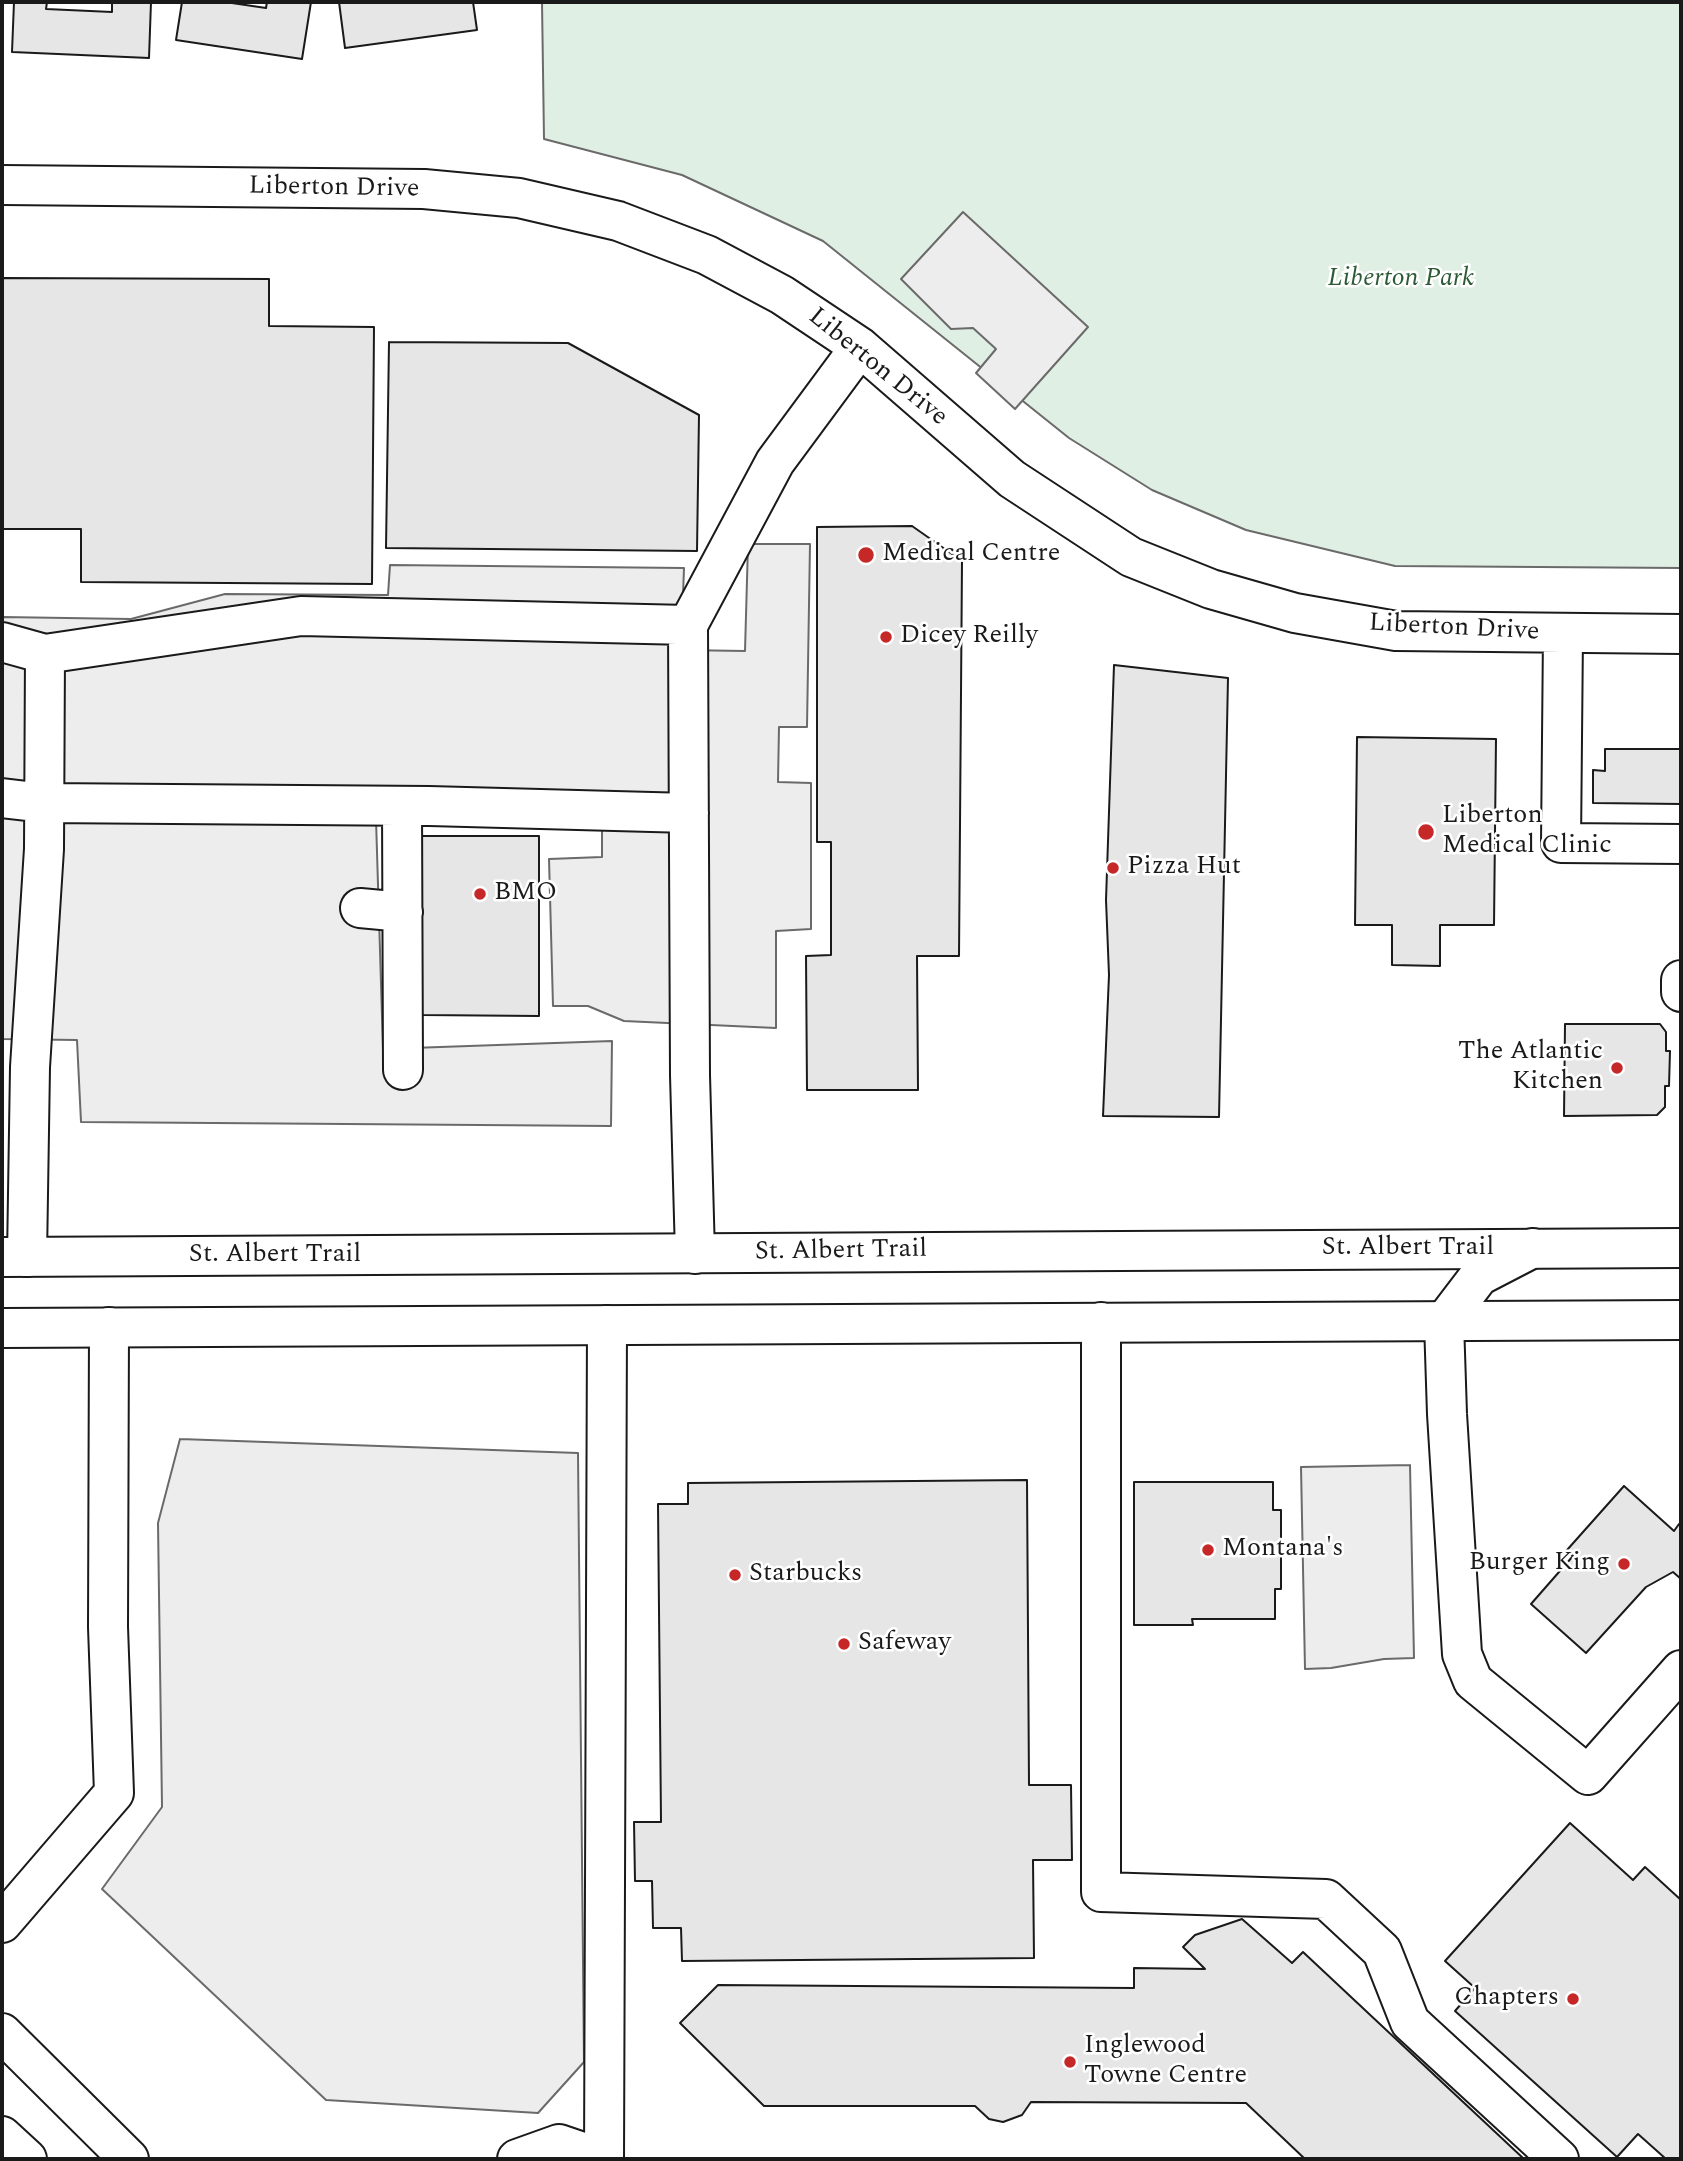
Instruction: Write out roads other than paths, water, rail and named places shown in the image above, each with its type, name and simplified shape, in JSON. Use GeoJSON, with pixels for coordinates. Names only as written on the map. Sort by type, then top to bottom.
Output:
{"type":"FeatureCollection","features":[{"type":"Feature","properties":{"kind":"main road","name":"Liberton Drive"},"geometry":{"type":"LineString","coordinates":[[2,185],[424,189],[519,198],[618,221],[707,255],[782,295],[860,348],[1012,479],[1130,557],[1211,589],[1283,610],[1396,631],[1681,634]]}},
{"type":"Feature","properties":{"kind":"main road"},"geometry":{"type":"LineString","coordinates":[[695,1254],[690,1075],[688,625],[775,462],[860,348]]}},
{"type":"Feature","properties":{"kind":"main road"},"geometry":{"type":"LineString","coordinates":[[2,642],[45,654],[300,616],[688,625]]}},
{"type":"Feature","properties":{"kind":"main road"},"geometry":{"type":"LineString","coordinates":[[1563,634],[1562,843],[1681,844]]}},
{"type":"Feature","properties":{"kind":"main road"},"geometry":{"type":"LineString","coordinates":[[15,1257],[44,849],[45,654]]}},
{"type":"Feature","properties":{"kind":"main road"},"geometry":{"type":"LineString","coordinates":[[2,798],[44,803],[402,806],[689,813]]}},
{"type":"Feature","properties":{"kind":"main road"},"geometry":{"type":"LineString","coordinates":[[402,806],[403,1070]]}},
{"type":"Feature","properties":{"kind":"main road"},"geometry":{"type":"LineString","coordinates":[[360,908],[403,912]]}},
{"type":"Feature","properties":{"kind":"main road"},"geometry":{"type":"LineString","coordinates":[[1681,980],[1681,992]]}},
{"type":"Feature","properties":{"kind":"main road"},"geometry":{"type":"LineString","coordinates":[[1533,1248],[1479,1276],[1444,1322],[1462,1654],[1473,1681],[1588,1775],[1681,1670]]}},
{"type":"Feature","properties":{"kind":"main road","name":"St. Albert Trail"},"geometry":{"type":"LineString","coordinates":[[15,1257],[1681,1248]]}},
{"type":"Feature","properties":{"kind":"main road"},"geometry":{"type":"LineString","coordinates":[[2,1328],[1681,1320]]}},
{"type":"Feature","properties":{"kind":"main road"},"geometry":{"type":"LineString","coordinates":[[1101,1322],[1101,1892],[1326,1899],[1382,1951],[1410,2022],[1559,2159]]}},
{"type":"Feature","properties":{"kind":"main road"},"geometry":{"type":"LineString","coordinates":[[517,2159],[559,2144],[604,2159],[607,1325]]}},
{"type":"Feature","properties":{"kind":"main road"},"geometry":{"type":"LineString","coordinates":[[2,1923],[114,1793],[108,1627],[109,1327]]}},
{"type":"Feature","properties":{"kind":"main road"},"geometry":{"type":"LineString","coordinates":[[2,2033],[129,2159]]}},
{"type":"Feature","properties":{"kind":"main road"},"geometry":{"type":"LineString","coordinates":[[2,2136],[27,2159]]}},
{"type":"Feature","properties":{"kind":"place","name":"Medical Centre"},"geometry":{"type":"Point","coordinates":[866,555]}},
{"type":"Feature","properties":{"kind":"place","name":"Dicey Reilly"},"geometry":{"type":"Point","coordinates":[886,637]}},
{"type":"Feature","properties":{"kind":"place","name":"Liberton Medical Clinic"},"geometry":{"type":"Point","coordinates":[1426,832]}},
{"type":"Feature","properties":{"kind":"place","name":"Pizza Hut"},"geometry":{"type":"Point","coordinates":[1113,868]}},
{"type":"Feature","properties":{"kind":"place","name":"BMO"},"geometry":{"type":"Point","coordinates":[480,894]}},
{"type":"Feature","properties":{"kind":"place","name":"The Atlantic Kitchen"},"geometry":{"type":"Point","coordinates":[1617,1068]}},
{"type":"Feature","properties":{"kind":"place","name":"Montana's"},"geometry":{"type":"Point","coordinates":[1208,1550]}},
{"type":"Feature","properties":{"kind":"place","name":"Burger King"},"geometry":{"type":"Point","coordinates":[1624,1564]}},
{"type":"Feature","properties":{"kind":"place","name":"Starbucks"},"geometry":{"type":"Point","coordinates":[735,1575]}},
{"type":"Feature","properties":{"kind":"place","name":"Safeway"},"geometry":{"type":"Point","coordinates":[844,1644]}},
{"type":"Feature","properties":{"kind":"place","name":"Chapters"},"geometry":{"type":"Point","coordinates":[1573,1999]}},
{"type":"Feature","properties":{"kind":"place","name":"Inglewood Towne Centre"},"geometry":{"type":"Point","coordinates":[1070,2062]}},
{"type":"Feature","properties":{"kind":"park label","name":"Liberton Park"},"geometry":{"type":"Point","coordinates":[1401,280]}}]}
